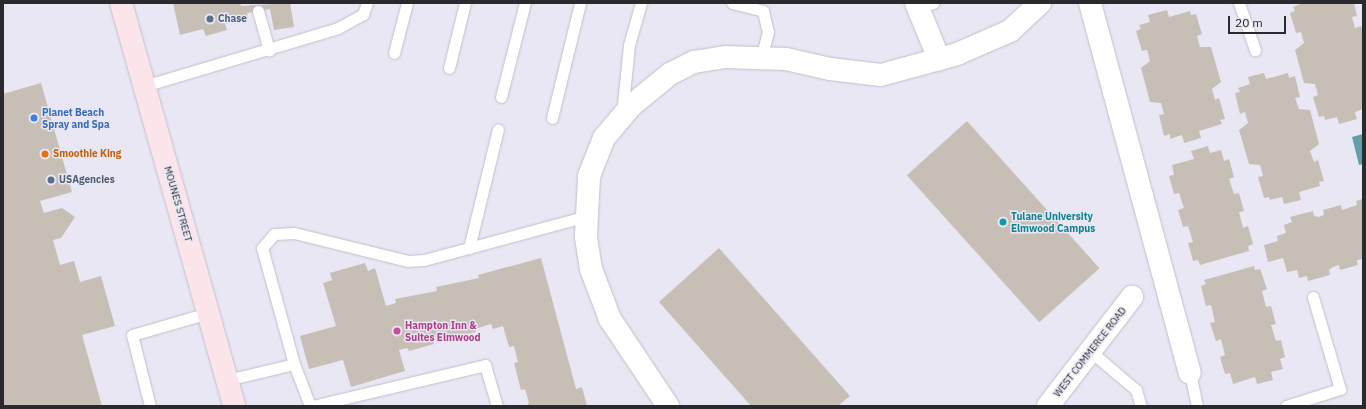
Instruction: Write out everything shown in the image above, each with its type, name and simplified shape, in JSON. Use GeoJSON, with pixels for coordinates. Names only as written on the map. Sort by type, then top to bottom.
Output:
{"type":"FeatureCollection","features":[{"type":"Feature","properties":{"kind":"main road","name":"MOUNES STREET"},"geometry":{"type":"LineString","coordinates":[[121,3],[234,406]]}},
{"type":"Feature","properties":{"kind":"street"},"geometry":{"type":"LineString","coordinates":[[668,406],[610,319],[591,269],[586,236],[589,176],[604,138],[621,118],[670,74],[694,62],[725,57],[786,59],[830,69],[880,75],[939,59],[1010,31],[1040,3]]}},
{"type":"Feature","properties":{"kind":"street"},"geometry":{"type":"LineString","coordinates":[[1090,3],[1190,373]]}},
{"type":"Feature","properties":{"kind":"street"},"geometry":{"type":"LineString","coordinates":[[922,5],[939,59]]}},
{"type":"Feature","properties":{"kind":"street","name":"WEST COMMERCE ROAD"},"geometry":{"type":"LineString","coordinates":[[1048,406],[1089,350],[1132,297]]}},
{"type":"Feature","properties":{"kind":"lane"},"geometry":{"type":"LineString","coordinates":[[144,86],[269,50],[338,28],[363,14],[367,3]]}},
{"type":"Feature","properties":{"kind":"lane"},"geometry":{"type":"LineString","coordinates":[[394,53],[407,3]]}},
{"type":"Feature","properties":{"kind":"lane"},"geometry":{"type":"LineString","coordinates":[[448,68],[465,3]]}},
{"type":"Feature","properties":{"kind":"lane"},"geometry":{"type":"LineString","coordinates":[[501,97],[525,3]]}},
{"type":"Feature","properties":{"kind":"lane"},"geometry":{"type":"LineString","coordinates":[[552,118],[580,3]]}},
{"type":"Feature","properties":{"kind":"lane"},"geometry":{"type":"LineString","coordinates":[[621,118],[629,45],[641,3]]}},
{"type":"Feature","properties":{"kind":"lane"},"geometry":{"type":"LineString","coordinates":[[732,3],[763,11],[768,32],[761,58]]}},
{"type":"Feature","properties":{"kind":"lane"},"geometry":{"type":"LineString","coordinates":[[1239,3],[1254,50]]}},
{"type":"Feature","properties":{"kind":"lane"},"geometry":{"type":"LineString","coordinates":[[257,6],[269,50]]}},
{"type":"Feature","properties":{"kind":"lane"},"geometry":{"type":"LineString","coordinates":[[469,248],[498,129]]}},
{"type":"Feature","properties":{"kind":"lane"},"geometry":{"type":"LineString","coordinates":[[497,406],[485,365],[311,406],[294,364],[262,248],[274,234],[294,233],[408,261],[424,260],[587,216]]}},
{"type":"Feature","properties":{"kind":"lane"},"geometry":{"type":"LineString","coordinates":[[1286,406],[1340,389],[1313,297]]}},
{"type":"Feature","properties":{"kind":"lane"},"geometry":{"type":"LineString","coordinates":[[150,406],[132,335],[208,313]]}},
{"type":"Feature","properties":{"kind":"lane"},"geometry":{"type":"LineString","coordinates":[[1089,350],[1136,390],[1141,406]]}},
{"type":"Feature","properties":{"kind":"lane"},"geometry":{"type":"LineString","coordinates":[[227,380],[294,364]]}},
{"type":"Feature","properties":{"kind":"lane"},"geometry":{"type":"LineString","coordinates":[[1190,373],[1197,406]]}},
{"type":"Feature","properties":{"kind":"water"},"geometry":{"type":"Polygon","coordinates":[[[1363,134],[1363,164],[1359,165],[1352,137],[1363,134]]]}},
{"type":"Feature","properties":{"kind":"building","name":"Chase"},"geometry":{"type":"Polygon","coordinates":[[[173,3],[240,3],[241,6],[290,3],[294,27],[274,30],[270,9],[247,13],[248,19],[225,24],[227,30],[206,36],[203,29],[180,35],[173,3]]]}},
{"type":"Feature","properties":{"kind":"building"},"geometry":{"type":"Polygon","coordinates":[[[1303,3],[1354,3],[1357,16],[1352,17],[1355,28],[1361,26],[1363,31],[1363,109],[1355,112],[1357,119],[1339,124],[1337,117],[1325,120],[1324,116],[1319,117],[1313,97],[1318,95],[1315,84],[1304,83],[1295,50],[1304,43],[1301,32],[1296,33],[1290,13],[1295,11],[1293,7],[1303,3]]]}},
{"type":"Feature","properties":{"kind":"building"},"geometry":{"type":"Polygon","coordinates":[[[1167,10],[1169,17],[1190,11],[1191,15],[1196,14],[1202,34],[1197,36],[1200,47],[1211,47],[1221,82],[1212,89],[1215,100],[1219,98],[1225,119],[1220,120],[1222,124],[1199,131],[1201,138],[1184,143],[1182,135],[1170,139],[1170,134],[1164,136],[1159,115],[1164,114],[1161,103],[1150,102],[1141,68],[1150,61],[1147,50],[1142,51],[1136,31],[1141,29],[1139,25],[1150,22],[1148,15],[1167,10]]]}},
{"type":"Feature","properties":{"kind":"building"},"geometry":{"type":"Polygon","coordinates":[[[1264,73],[1266,79],[1288,73],[1289,78],[1295,76],[1300,97],[1295,98],[1299,109],[1310,110],[1319,144],[1310,151],[1314,162],[1318,160],[1324,181],[1319,182],[1320,186],[1299,192],[1301,200],[1284,204],[1282,197],[1270,200],[1269,197],[1264,198],[1258,177],[1263,176],[1260,165],[1249,164],[1239,130],[1248,123],[1245,112],[1240,114],[1235,93],[1240,92],[1238,88],[1250,84],[1248,77],[1264,73]]]}},
{"type":"Feature","properties":{"kind":"building"},"geometry":{"type":"Polygon","coordinates":[[[41,83],[72,192],[40,201],[44,213],[62,208],[75,217],[61,238],[53,240],[60,265],[74,261],[80,282],[101,276],[115,326],[82,335],[102,406],[3,406],[3,94],[41,83]]]}},
{"type":"Feature","properties":{"kind":"building","name":"Tulane University Elmwood Campus"},"geometry":{"type":"Polygon","coordinates":[[[967,121],[1099,268],[1039,322],[907,175],[967,121]]]}},
{"type":"Feature","properties":{"kind":"building"},"geometry":{"type":"Polygon","coordinates":[[[1208,146],[1210,153],[1221,150],[1224,161],[1229,159],[1234,177],[1229,179],[1234,194],[1239,193],[1244,211],[1239,212],[1243,228],[1248,226],[1253,244],[1248,246],[1249,251],[1200,265],[1198,260],[1193,261],[1188,243],[1193,242],[1188,226],[1183,227],[1178,210],[1184,208],[1179,193],[1174,194],[1169,176],[1174,175],[1172,165],[1194,159],[1191,151],[1208,146]]]}},
{"type":"Feature","properties":{"kind":"building"},"geometry":{"type":"Polygon","coordinates":[[[1363,199],[1363,259],[1357,260],[1358,265],[1340,270],[1339,265],[1329,270],[1330,275],[1308,281],[1307,276],[1299,278],[1297,270],[1287,272],[1283,258],[1268,262],[1264,245],[1278,241],[1277,236],[1286,233],[1284,225],[1292,222],[1290,217],[1313,211],[1314,216],[1319,217],[1324,215],[1323,210],[1341,205],[1342,210],[1357,205],[1356,201],[1363,199]]]}},
{"type":"Feature","properties":{"kind":"building"},"geometry":{"type":"Polygon","coordinates":[[[719,248],[850,396],[838,406],[751,406],[659,302],[719,248]]]}},
{"type":"Feature","properties":{"kind":"building","name":"Hampton Inn & Suites Elmwood"},"geometry":{"type":"Polygon","coordinates":[[[541,258],[576,389],[582,387],[587,406],[526,406],[529,403],[525,389],[521,390],[514,363],[518,362],[514,346],[509,347],[503,326],[493,329],[491,324],[475,329],[476,332],[433,341],[434,344],[409,351],[407,348],[399,350],[405,371],[351,387],[343,360],[309,369],[300,336],[336,326],[323,283],[332,280],[330,273],[365,263],[368,271],[375,268],[386,306],[396,303],[395,299],[437,291],[436,287],[479,278],[478,275],[541,258]]]}},
{"type":"Feature","properties":{"kind":"building"},"geometry":{"type":"Polygon","coordinates":[[[1254,266],[1255,270],[1260,269],[1267,289],[1262,291],[1266,307],[1271,306],[1276,324],[1271,325],[1276,341],[1281,340],[1285,357],[1280,359],[1283,369],[1271,372],[1273,380],[1257,384],[1255,377],[1233,384],[1230,373],[1225,374],[1220,357],[1225,355],[1221,339],[1216,341],[1210,323],[1215,322],[1211,305],[1206,306],[1201,286],[1206,284],[1204,280],[1254,266]]]}},
{"type":"Feature","properties":{"kind":"place","name":"Chase"},"geometry":{"type":"Point","coordinates":[210,19]}},
{"type":"Feature","properties":{"kind":"place","name":"Planet Beach Spray and Spa"},"geometry":{"type":"Point","coordinates":[34,118]}},
{"type":"Feature","properties":{"kind":"place","name":"Smoothie King"},"geometry":{"type":"Point","coordinates":[45,154]}},
{"type":"Feature","properties":{"kind":"place","name":"USAgencies"},"geometry":{"type":"Point","coordinates":[51,180]}},
{"type":"Feature","properties":{"kind":"place","name":"Tulane University Elmwood Campus"},"geometry":{"type":"Point","coordinates":[1003,222]}},
{"type":"Feature","properties":{"kind":"place","name":"Hampton Inn & Suites Elmwood"},"geometry":{"type":"Point","coordinates":[397,331]}}]}
